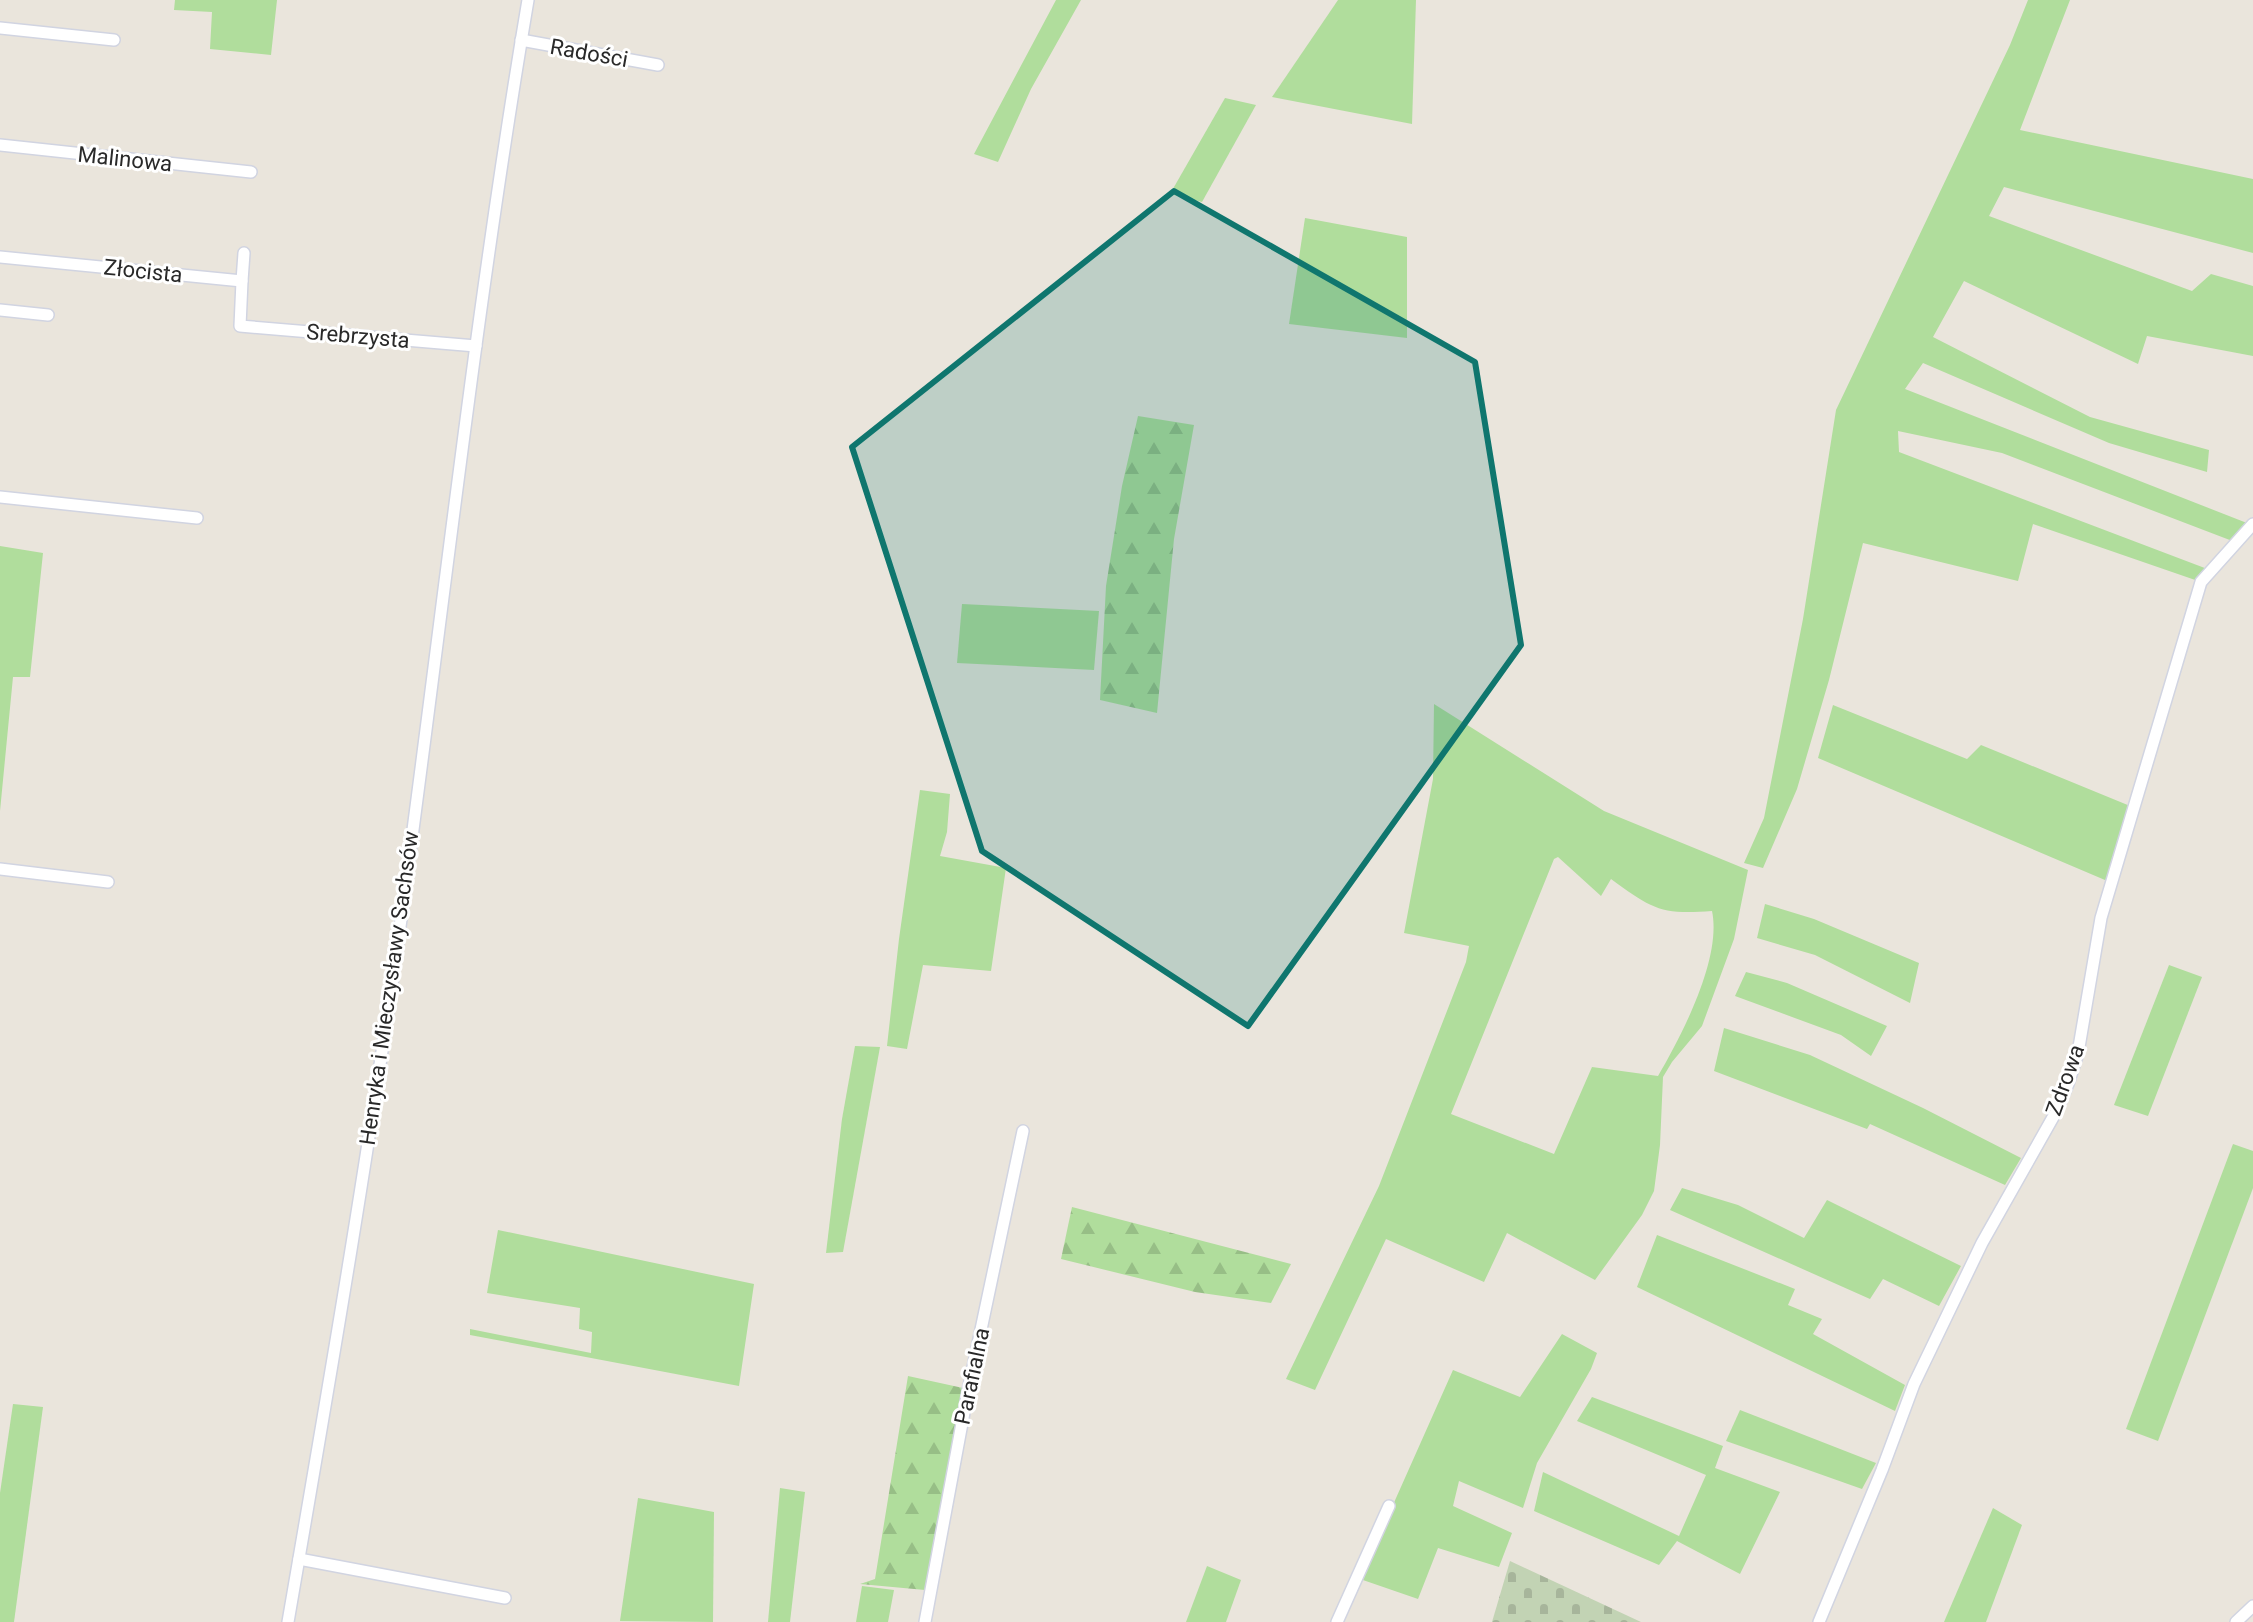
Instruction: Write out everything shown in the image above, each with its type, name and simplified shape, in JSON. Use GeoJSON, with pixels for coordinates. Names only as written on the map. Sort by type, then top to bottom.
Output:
{"type":"FeatureCollection","features":[{"type":"Feature","properties":{"kind":"street","name":"Henryka i Mieczysławy Sachsów"},"geometry":{"type":"LineString","coordinates":[[288,1622],[338,1326],[400,923],[476,348],[528,0]]}},
{"type":"Feature","properties":{"kind":"street"},"geometry":{"type":"LineString","coordinates":[[0,28],[114,40]]}},
{"type":"Feature","properties":{"kind":"street","name":"Radości"},"geometry":{"type":"LineString","coordinates":[[521,40],[658,65]]}},
{"type":"Feature","properties":{"kind":"street","name":"Malinowa"},"geometry":{"type":"LineString","coordinates":[[0,145],[251,172]]}},
{"type":"Feature","properties":{"kind":"street"},"geometry":{"type":"LineString","coordinates":[[242,281],[244,253]]}},
{"type":"Feature","properties":{"kind":"street","name":"Złocista"},"geometry":{"type":"LineString","coordinates":[[0,257],[242,281]]}},
{"type":"Feature","properties":{"kind":"street","name":"Srebrzysta"},"geometry":{"type":"LineString","coordinates":[[242,281],[240,326],[476,348]]}},
{"type":"Feature","properties":{"kind":"street"},"geometry":{"type":"LineString","coordinates":[[0,310],[48,315]]}},
{"type":"Feature","properties":{"kind":"street"},"geometry":{"type":"LineString","coordinates":[[0,497],[197,518]]}},
{"type":"Feature","properties":{"kind":"street","name":"Zdrowa"},"geometry":{"type":"LineString","coordinates":[[1819,1622],[1914,1384],[1982,1243],[2056,1112],[2068,1084],[2078,1053],[2101,918],[2201,582],[2253,524]]}},
{"type":"Feature","properties":{"kind":"street"},"geometry":{"type":"LineString","coordinates":[[0,869],[108,882]]}},
{"type":"Feature","properties":{"kind":"street","name":"Parafialna"},"geometry":{"type":"LineString","coordinates":[[925,1622],[968,1391],[1023,1131]]}},
{"type":"Feature","properties":{"kind":"street"},"geometry":{"type":"LineString","coordinates":[[1337,1622],[1389,1506]]}},
{"type":"Feature","properties":{"kind":"street"},"geometry":{"type":"LineString","coordinates":[[299,1559],[505,1598]]}},
{"type":"Feature","properties":{"kind":"street"},"geometry":{"type":"LineString","coordinates":[[2236,1622],[2253,1606]]}},
{"type":"Feature","properties":{"kind":"highlighted area"},"geometry":{"type":"Polygon","coordinates":[[[1174,191],[1475,362],[1521,645],[1248,1026],[982,851],[852,447],[1174,191]]]}},
{"type":"Feature","properties":{"kind":"green space"},"geometry":{"type":"Polygon","coordinates":[[[175,0],[277,0],[271,55],[210,49],[212,12],[174,10],[175,0]]]}},
{"type":"Feature","properties":{"kind":"green space"},"geometry":{"type":"Polygon","coordinates":[[[1056,0],[1081,0],[1031,89],[998,162],[974,154],[1056,0]]]}},
{"type":"Feature","properties":{"kind":"green space"},"geometry":{"type":"Polygon","coordinates":[[[1338,0],[1416,0],[1412,124],[1272,97],[1338,0]]]}},
{"type":"Feature","properties":{"kind":"green space"},"geometry":{"type":"Polygon","coordinates":[[[2028,0],[2070,0],[2020,130],[2253,179],[2253,253],[2004,187],[1989,216],[2192,291],[2211,274],[2253,286],[2253,356],[2147,336],[2138,364],[1964,281],[1933,337],[2090,417],[2209,450],[2207,472],[2109,443],[1923,363],[1905,389],[2252,525],[2235,542],[2002,453],[1898,431],[1899,452],[2210,570],[2201,582],[2033,524],[2018,581],[1863,543],[1829,680],[1797,789],[1763,868],[1744,863],[1764,818],[1803,619],[1836,410],[2010,45],[2028,0]]]}},
{"type":"Feature","properties":{"kind":"green space"},"geometry":{"type":"Polygon","coordinates":[[[1225,98],[1256,105],[1202,202],[1170,194],[1225,98]]]}},
{"type":"Feature","properties":{"kind":"green space"},"geometry":{"type":"Polygon","coordinates":[[[1305,218],[1407,237],[1407,338],[1289,324],[1305,218]]]}},
{"type":"Feature","properties":{"kind":"green space"},"geometry":{"type":"Polygon","coordinates":[[[1138,416],[1194,425],[1174,539],[1157,713],[1100,700],[1106,586],[1122,486],[1138,416]]]}},
{"type":"Feature","properties":{"kind":"green space"},"geometry":{"type":"Polygon","coordinates":[[[0,546],[43,553],[30,677],[13,677],[0,811],[0,546]]]}},
{"type":"Feature","properties":{"kind":"green space"},"geometry":{"type":"Polygon","coordinates":[[[962,604],[1099,611],[1094,670],[957,663],[962,604]]]}},
{"type":"Feature","properties":{"kind":"green space"},"geometry":{"type":"Polygon","coordinates":[[[1434,704],[1604,811],[1748,870],[1734,939],[1702,1026],[1663,1077],[1654,1191],[1642,1215],[1595,1280],[1507,1233],[1484,1282],[1386,1239],[1315,1390],[1286,1379],[1379,1186],[1466,962],[1469,946],[1404,933],[1433,779],[1434,704]],[[1558,857],[1554,859],[1451,1114],[1554,1154],[1592,1067],[1658,1076],[1678,1040],[1706,973],[1714,930],[1712,911],[1680,912],[1658,908],[1611,879],[1601,896],[1558,857]]]}},
{"type":"Feature","properties":{"kind":"green space"},"geometry":{"type":"Polygon","coordinates":[[[1833,705],[1967,759],[1981,745],[2135,808],[2112,883],[1818,758],[1833,705]]]}},
{"type":"Feature","properties":{"kind":"green space"},"geometry":{"type":"Polygon","coordinates":[[[920,790],[950,794],[947,832],[940,856],[1006,868],[991,971],[923,965],[907,1049],[887,1046],[920,790]]]}},
{"type":"Feature","properties":{"kind":"green space"},"geometry":{"type":"Polygon","coordinates":[[[1765,904],[1814,919],[1919,963],[1910,1003],[1815,955],[1757,938],[1765,904]]]}},
{"type":"Feature","properties":{"kind":"green space"},"geometry":{"type":"Polygon","coordinates":[[[2169,965],[2202,977],[2148,1116],[2114,1105],[2169,965]]]}},
{"type":"Feature","properties":{"kind":"green space"},"geometry":{"type":"Polygon","coordinates":[[[1746,972],[1787,983],[1887,1026],[1871,1056],[1841,1035],[1735,996],[1746,972]]]}},
{"type":"Feature","properties":{"kind":"green space"},"geometry":{"type":"Polygon","coordinates":[[[1724,1028],[1810,1055],[2021,1158],[2005,1185],[1870,1124],[1867,1129],[1714,1071],[1724,1028]]]}},
{"type":"Feature","properties":{"kind":"green space"},"geometry":{"type":"Polygon","coordinates":[[[855,1046],[880,1047],[843,1252],[826,1253],[842,1119],[855,1046]]]}},
{"type":"Feature","properties":{"kind":"green space"},"geometry":{"type":"Polygon","coordinates":[[[2233,1144],[2253,1151],[2253,1188],[2158,1441],[2126,1429],[2233,1144]]]}},
{"type":"Feature","properties":{"kind":"green space"},"geometry":{"type":"Polygon","coordinates":[[[1682,1188],[1738,1205],[1804,1238],[1827,1200],[1961,1266],[1939,1306],[1883,1279],[1870,1299],[1670,1210],[1682,1188]]]}},
{"type":"Feature","properties":{"kind":"green space"},"geometry":{"type":"Polygon","coordinates":[[[1072,1207],[1291,1264],[1271,1303],[1195,1292],[1061,1259],[1072,1207]]]}},
{"type":"Feature","properties":{"kind":"green space"},"geometry":{"type":"Polygon","coordinates":[[[498,1230],[754,1284],[739,1386],[470,1335],[470,1329],[591,1353],[592,1332],[579,1329],[580,1308],[487,1293],[498,1230]]]}},
{"type":"Feature","properties":{"kind":"green space"},"geometry":{"type":"Polygon","coordinates":[[[1657,1235],[1795,1289],[1788,1305],[1822,1319],[1813,1334],[1905,1385],[1895,1411],[1637,1287],[1657,1235]]]}},
{"type":"Feature","properties":{"kind":"green space"},"geometry":{"type":"Polygon","coordinates":[[[1562,1334],[1597,1353],[1537,1463],[1523,1508],[1459,1481],[1453,1506],[1512,1533],[1499,1567],[1438,1548],[1418,1599],[1360,1579],[1453,1370],[1520,1397],[1562,1334]]]}},
{"type":"Feature","properties":{"kind":"green space"},"geometry":{"type":"Polygon","coordinates":[[[908,1376],[963,1388],[925,1590],[860,1584],[875,1579],[908,1376]]]}},
{"type":"Feature","properties":{"kind":"green space"},"geometry":{"type":"Polygon","coordinates":[[[1592,1397],[1723,1446],[1715,1468],[1780,1492],[1740,1574],[1677,1541],[1659,1565],[1534,1511],[1543,1472],[1679,1536],[1706,1475],[1577,1421],[1592,1397]]]}},
{"type":"Feature","properties":{"kind":"green space"},"geometry":{"type":"Polygon","coordinates":[[[13,1404],[43,1407],[14,1622],[0,1622],[0,1493],[13,1404]]]}},
{"type":"Feature","properties":{"kind":"green space"},"geometry":{"type":"Polygon","coordinates":[[[1740,1410],[1876,1463],[1862,1489],[1726,1441],[1740,1410]]]}},
{"type":"Feature","properties":{"kind":"green space"},"geometry":{"type":"Polygon","coordinates":[[[780,1488],[805,1492],[790,1622],[768,1622],[780,1488]]]}},
{"type":"Feature","properties":{"kind":"green space"},"geometry":{"type":"Polygon","coordinates":[[[638,1498],[714,1512],[713,1622],[620,1621],[638,1498]]]}},
{"type":"Feature","properties":{"kind":"green space"},"geometry":{"type":"Polygon","coordinates":[[[1993,1508],[2022,1525],[1986,1622],[1944,1622],[1993,1508]]]}},
{"type":"Feature","properties":{"kind":"green space"},"geometry":{"type":"Polygon","coordinates":[[[1510,1561],[1641,1622],[1492,1622],[1510,1561]]]}},
{"type":"Feature","properties":{"kind":"green space"},"geometry":{"type":"Polygon","coordinates":[[[1207,1566],[1241,1580],[1226,1622],[1186,1622],[1207,1566]]]}},
{"type":"Feature","properties":{"kind":"green space"},"geometry":{"type":"Polygon","coordinates":[[[862,1586],[894,1590],[888,1622],[856,1622],[862,1586]]]}}]}
